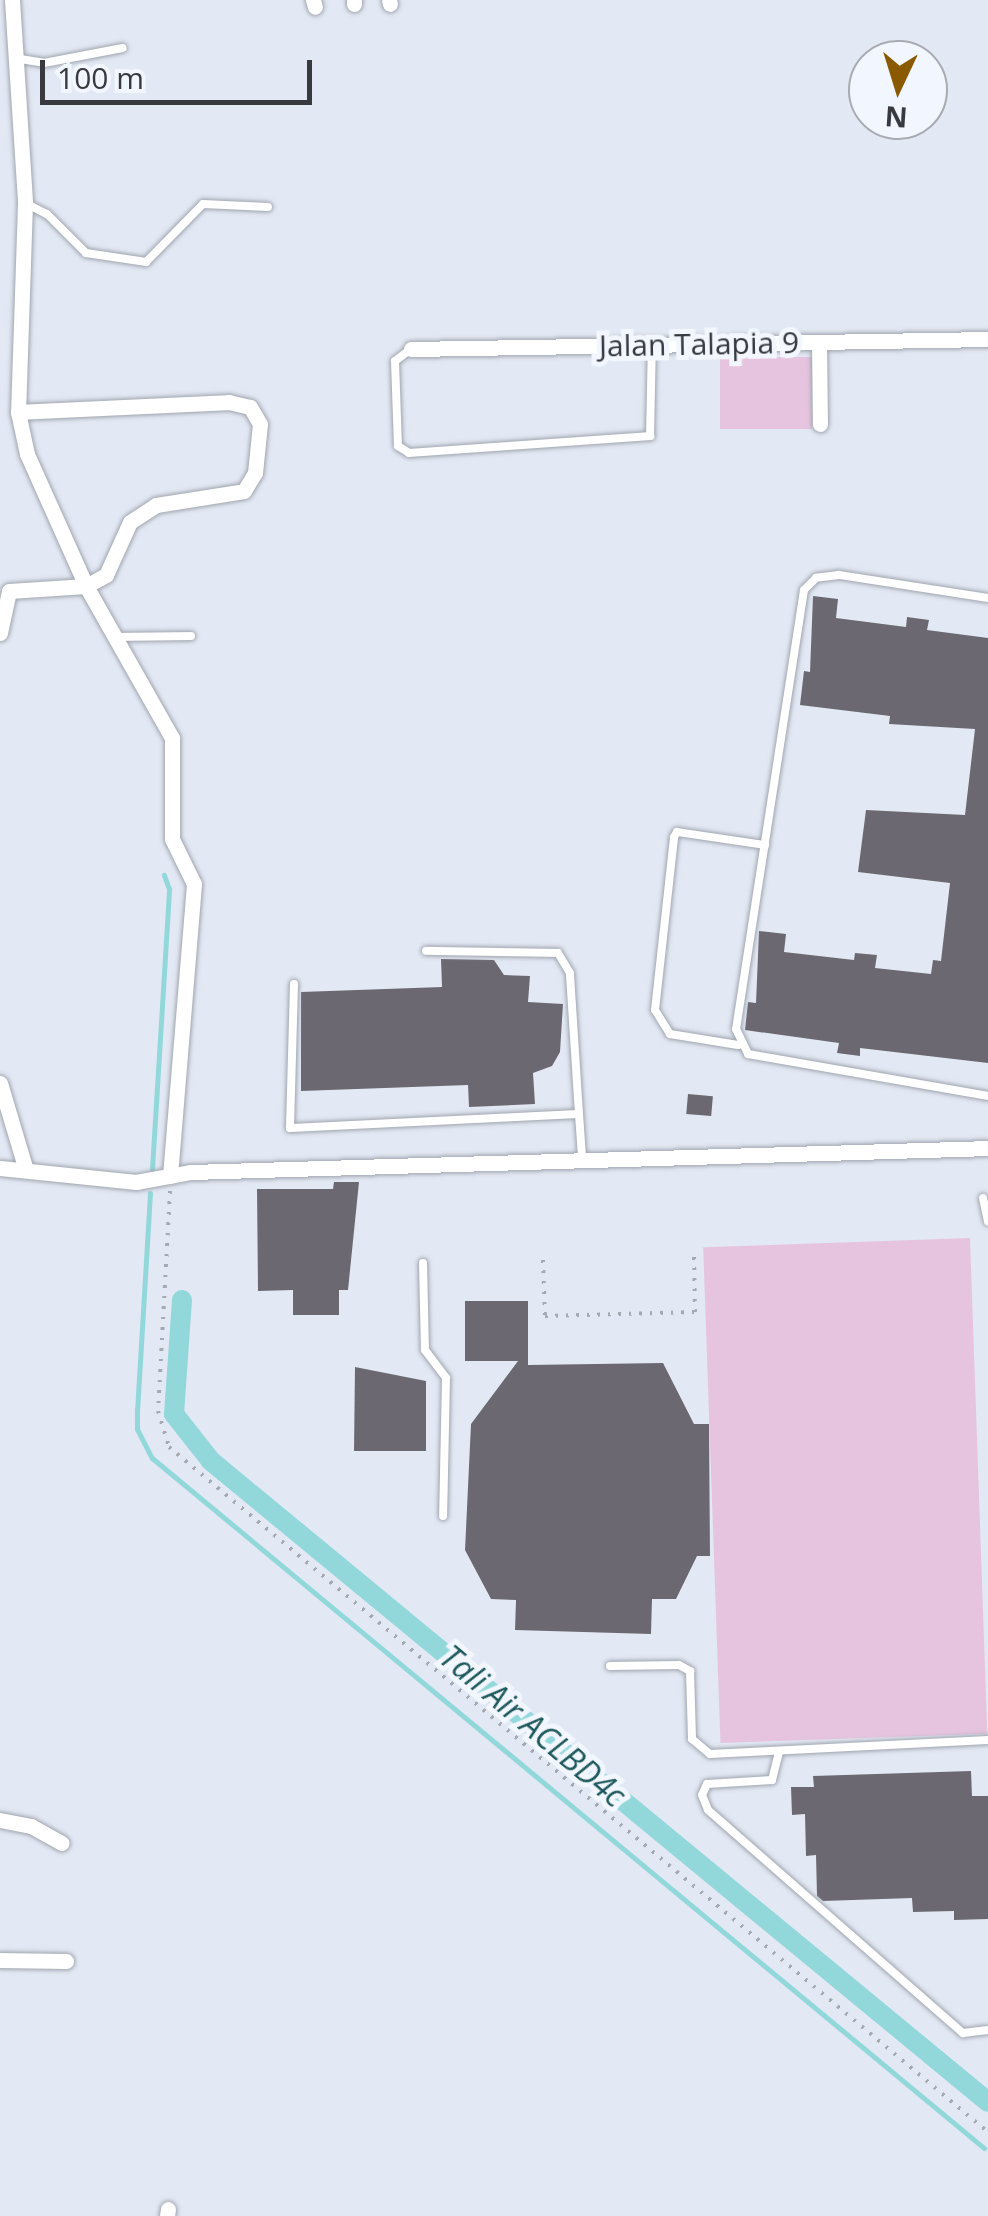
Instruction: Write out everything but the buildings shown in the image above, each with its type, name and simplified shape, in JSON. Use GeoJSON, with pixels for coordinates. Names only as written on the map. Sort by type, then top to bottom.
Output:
{"type":"FeatureCollection","features":[{"type":"Feature","properties":{"kind":"street"},"geometry":{"type":"LineString","coordinates":[[12,0],[14,58],[8,91],[25,203],[18,412],[27,454],[86,586],[172,738],[172,839],[194,884],[170,1176]]}},
{"type":"Feature","properties":{"kind":"street","name":"Jalan Talapia 9"},"geometry":{"type":"LineString","coordinates":[[410,349],[988,339]]}},
{"type":"Feature","properties":{"kind":"street"},"geometry":{"type":"LineString","coordinates":[[819,342],[820,424]]}},
{"type":"Feature","properties":{"kind":"street"},"geometry":{"type":"LineString","coordinates":[[0,632],[9,591],[86,586],[106,575],[130,522],[156,505],[244,491],[255,473],[257,414],[229,402],[18,412]]}},
{"type":"Feature","properties":{"kind":"street"},"geometry":{"type":"LineString","coordinates":[[0,1083],[26,1167]]}},
{"type":"Feature","properties":{"kind":"street"},"geometry":{"type":"LineString","coordinates":[[0,1168],[26,1167],[136,1182],[170,1176],[582,1157],[988,1148]]}},
{"type":"Feature","properties":{"kind":"street"},"geometry":{"type":"LineString","coordinates":[[0,1820],[20,1822],[62,1843]]}},
{"type":"Feature","properties":{"kind":"street"},"geometry":{"type":"LineString","coordinates":[[0,1960],[66,1961]]}},
{"type":"Feature","properties":{"kind":"lane"},"geometry":{"type":"LineString","coordinates":[[14,58],[44,63],[124,48]]}},
{"type":"Feature","properties":{"kind":"lane"},"geometry":{"type":"LineString","coordinates":[[25,203],[47,214],[86,252],[146,262],[203,204],[268,207]]}},
{"type":"Feature","properties":{"kind":"lane"},"geometry":{"type":"LineString","coordinates":[[410,349],[394,361],[398,446],[409,453],[650,436],[652,344]]}},
{"type":"Feature","properties":{"kind":"lane"},"geometry":{"type":"LineString","coordinates":[[738,1045],[804,590],[816,578],[839,575],[988,598]]}},
{"type":"Feature","properties":{"kind":"lane"},"geometry":{"type":"LineString","coordinates":[[112,637],[191,636]]}},
{"type":"Feature","properties":{"kind":"lane"},"geometry":{"type":"LineString","coordinates":[[765,844],[678,832],[674,837],[655,1010],[670,1034],[738,1045],[748,1054],[988,1096]]}},
{"type":"Feature","properties":{"kind":"lane"},"geometry":{"type":"LineString","coordinates":[[426,951],[558,954],[570,973],[582,1157]]}},
{"type":"Feature","properties":{"kind":"lane"},"geometry":{"type":"LineString","coordinates":[[294,984],[290,1128],[579,1114]]}},
{"type":"Feature","properties":{"kind":"lane"},"geometry":{"type":"LineString","coordinates":[[982,1198],[988,1221]]}},
{"type":"Feature","properties":{"kind":"lane"},"geometry":{"type":"LineString","coordinates":[[423,1263],[425,1350],[446,1378],[443,1516]]}},
{"type":"Feature","properties":{"kind":"lane"},"geometry":{"type":"LineString","coordinates":[[610,1666],[690,1671],[692,1739],[702,1752],[779,1752],[988,1740]]}},
{"type":"Feature","properties":{"kind":"lane"},"geometry":{"type":"LineString","coordinates":[[779,1752],[772,1780],[708,1784],[702,1795],[708,1810],[962,2033],[988,2030]]}},
{"type":"Feature","properties":{"kind":"path"},"geometry":{"type":"LineString","coordinates":[[170,1176],[158,1411],[169,1448],[988,2132]]}},
{"type":"Feature","properties":{"kind":"path"},"geometry":{"type":"LineString","coordinates":[[544,1260],[545,1316],[695,1312],[694,1256]]}},
{"type":"Feature","properties":{"kind":"shaded area"},"geometry":{"type":"Polygon","coordinates":[[[720,357],[812,357],[812,429],[720,429],[720,357]]]}},
{"type":"Feature","properties":{"kind":"shaded area"},"geometry":{"type":"Polygon","coordinates":[[[970,1238],[987,1734],[720,1743],[703,1247],[970,1238]]]}},
{"type":"Feature","properties":{"kind":"waterway"},"geometry":{"type":"LineString","coordinates":[[152,1169],[169,889],[164,875]]}},
{"type":"Feature","properties":{"kind":"waterway"},"geometry":{"type":"LineString","coordinates":[[150,1193],[137,1429],[152,1458],[984,2148]]}},
{"type":"Feature","properties":{"kind":"waterway","name":"Tali Air ACLBD4c"},"geometry":{"type":"LineString","coordinates":[[182,1300],[174,1414],[211,1461],[988,2102]]}}]}
